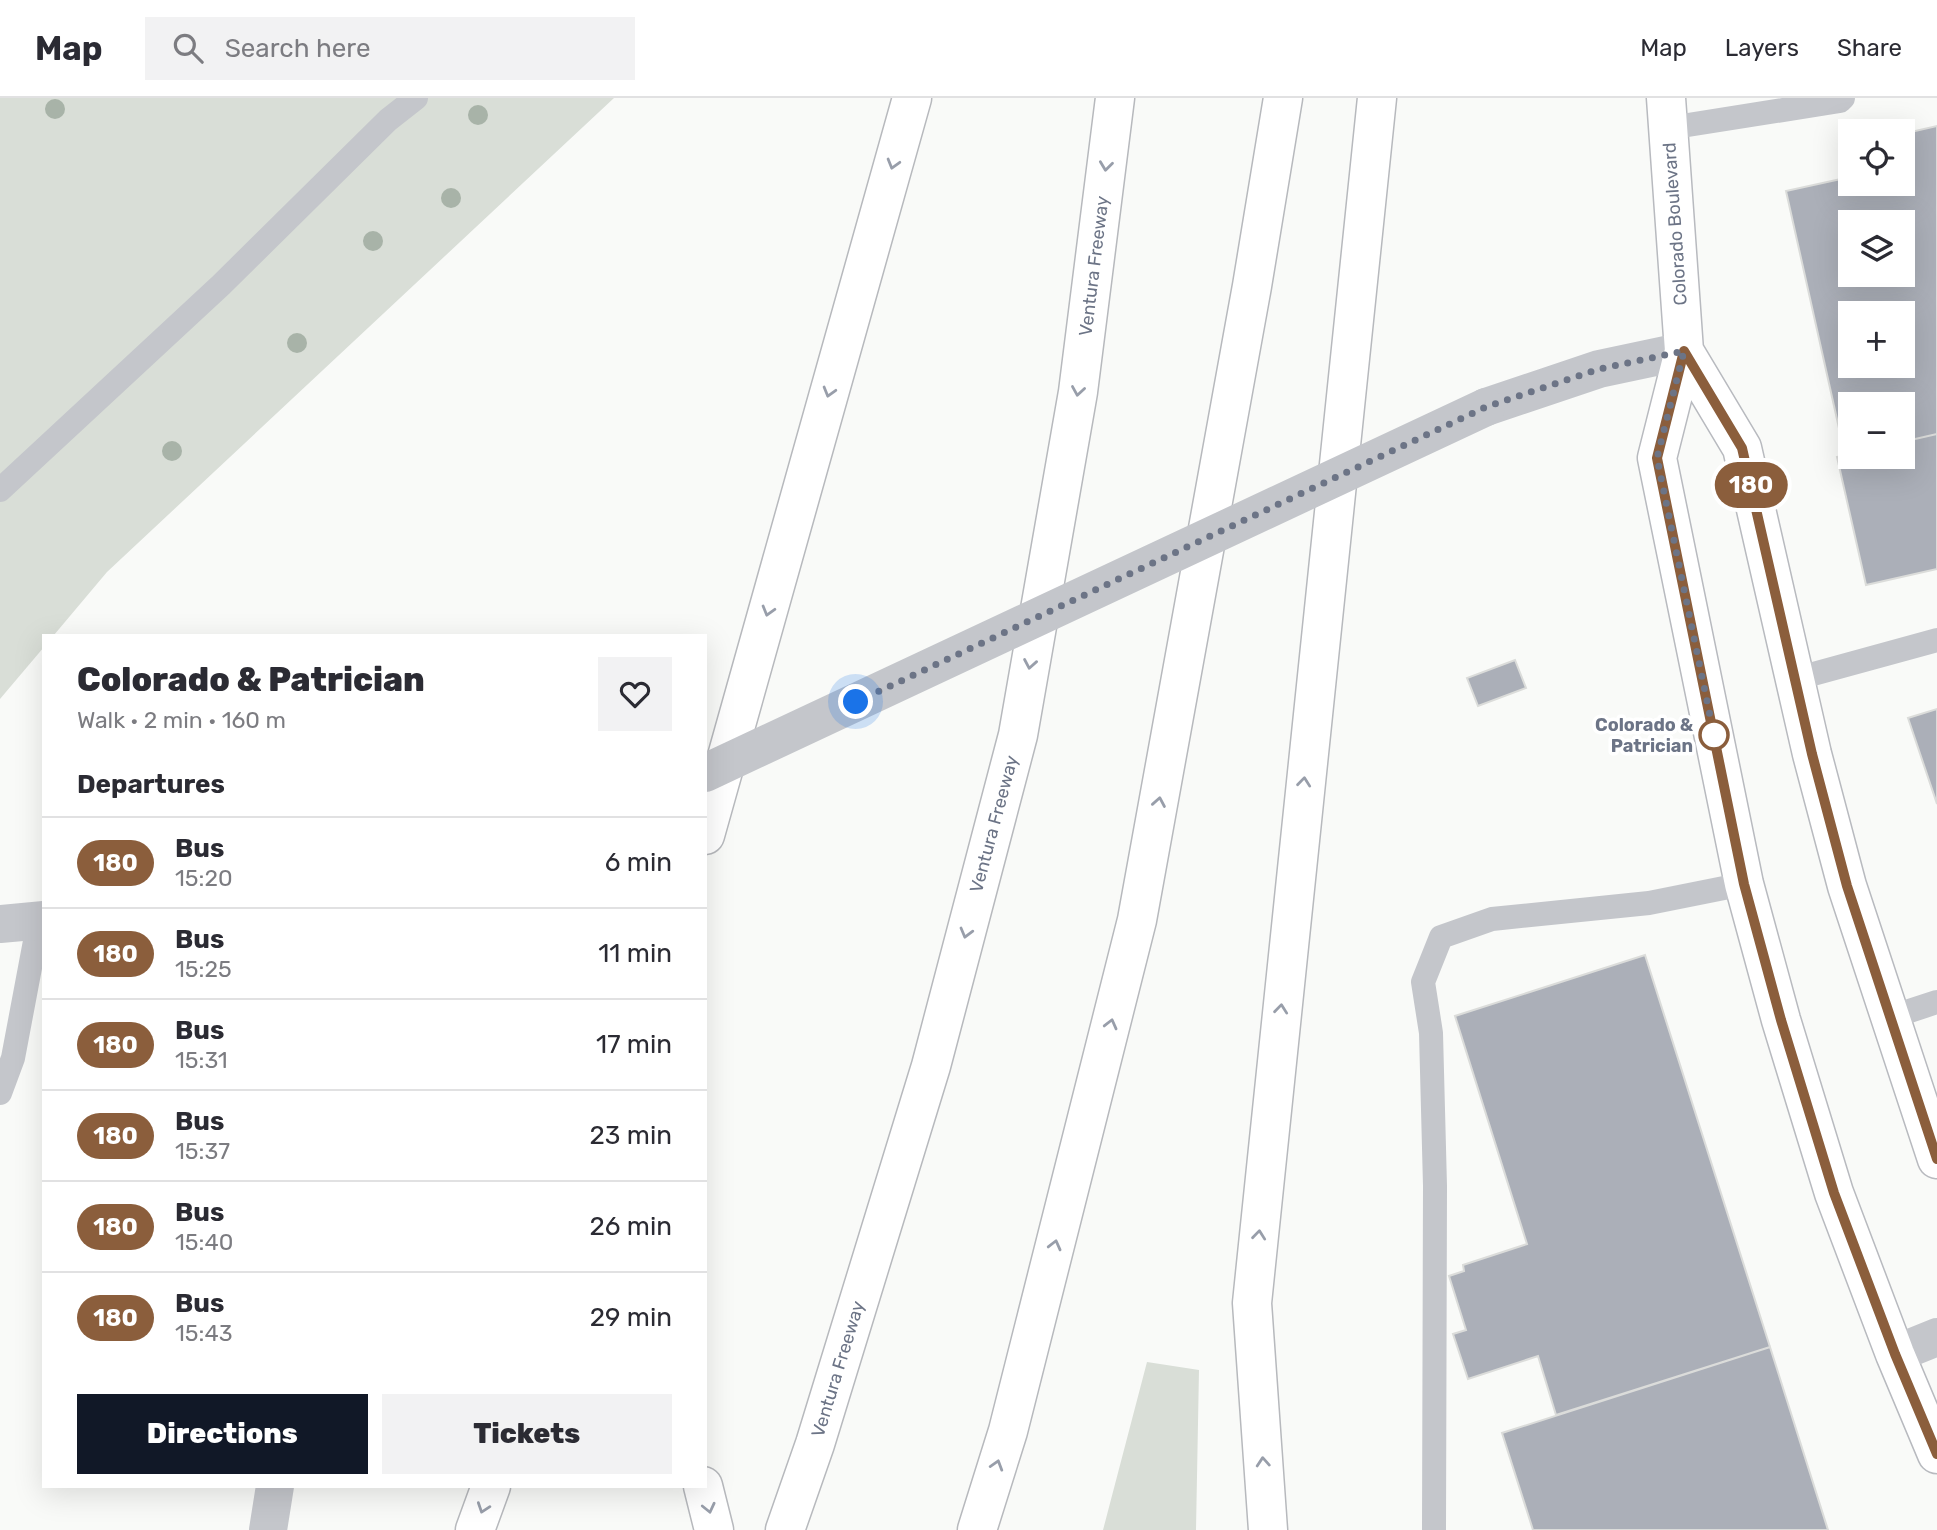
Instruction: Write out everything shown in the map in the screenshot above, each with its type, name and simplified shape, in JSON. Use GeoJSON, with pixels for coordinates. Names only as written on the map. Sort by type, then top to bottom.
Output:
{"type":"FeatureCollection","features":[{"type":"Feature","properties":{"kind":"main road"},"geometry":{"type":"LineString","coordinates":[[707,828],[912,98]]}},
{"type":"Feature","properties":{"kind":"main road","name":"Ventura Freeway"},"geometry":{"type":"LineString","coordinates":[[785,1530],[815,1444],[931,1066],[1018,734],[1078,392],[1115,98]]}},
{"type":"Feature","properties":{"kind":"main road"},"geometry":{"type":"LineString","coordinates":[[977,1530],[1008,1431],[1137,920],[1252,286],[1283,98]]}},
{"type":"Feature","properties":{"kind":"main road"},"geometry":{"type":"LineString","coordinates":[[1268,1530],[1252,1303],[1377,98]]}},
{"type":"Feature","properties":{"kind":"main road","name":"Colorado Boulevard"},"geometry":{"type":"LineString","coordinates":[[1667,113],[1684,351],[1657,458],[1744,884],[1781,1020],[1834,1193],[1895,1354],[1937,1454]]}},
{"type":"Feature","properties":{"kind":"main road","name":"Colorado Boulevard"},"geometry":{"type":"LineString","coordinates":[[1684,351],[1742,448],[1812,754],[1847,886],[1888,1018],[1937,1159]]}},
{"type":"Feature","properties":{"kind":"main road"},"geometry":{"type":"LineString","coordinates":[[475,1530],[490,1488]]}},
{"type":"Feature","properties":{"kind":"main road"},"geometry":{"type":"LineString","coordinates":[[704,1488],[714,1530]]}},
{"type":"Feature","properties":{"kind":"street"},"geometry":{"type":"LineString","coordinates":[[707,772],[1486,407],[1599,369],[1684,351]]}},
{"type":"Feature","properties":{"kind":"street"},"geometry":{"type":"LineString","coordinates":[[0,924],[42,920]]}},
{"type":"Feature","properties":{"kind":"street"},"geometry":{"type":"LineString","coordinates":[[1895,1354],[1937,1337]]}},
{"type":"Feature","properties":{"kind":"street"},"geometry":{"type":"LineString","coordinates":[[268,1530],[275,1488]]}},
{"type":"Feature","properties":{"kind":"lane"},"geometry":{"type":"LineString","coordinates":[[0,490],[221,285],[388,120],[416,98]]}},
{"type":"Feature","properties":{"kind":"lane"},"geometry":{"type":"LineString","coordinates":[[1667,113],[1840,101],[1843,98]]}},
{"type":"Feature","properties":{"kind":"lane"},"geometry":{"type":"LineString","coordinates":[[1796,679],[1937,640]]}},
{"type":"Feature","properties":{"kind":"lane"},"geometry":{"type":"LineString","coordinates":[[1434,1530],[1436,1186],[1431,1033],[1423,982],[1441,937],[1492,919],[1649,903],[1744,884]]}},
{"type":"Feature","properties":{"kind":"lane"},"geometry":{"type":"LineString","coordinates":[[0,1093],[12,1058],[42,920]]}},
{"type":"Feature","properties":{"kind":"lane"},"geometry":{"type":"LineString","coordinates":[[1888,1018],[1937,1002]]}},
{"type":"Feature","properties":{"kind":"shaded area"},"geometry":{"type":"Polygon","coordinates":[[[0,98],[614,98],[107,572],[55,634],[42,634],[42,649],[0,699],[0,98]]]}},
{"type":"Feature","properties":{"kind":"shaded area"},"geometry":{"type":"Polygon","coordinates":[[[1147,1362],[1199,1370],[1196,1530],[1103,1530],[1147,1362]]]}},
{"type":"Feature","properties":{"kind":"building"},"geometry":{"type":"Polygon","coordinates":[[[1937,126],[1937,434],[1915,439],[1915,392],[1838,392],[1838,424],[1786,191],[1838,180],[1838,196],[1915,196],[1915,131],[1937,126]]]}},
{"type":"Feature","properties":{"kind":"building"},"geometry":{"type":"Polygon","coordinates":[[[1937,434],[1937,569],[1866,585],[1840,469],[1915,469],[1915,439],[1937,434]]]}},
{"type":"Feature","properties":{"kind":"building"},"geometry":{"type":"Polygon","coordinates":[[[1515,660],[1526,688],[1478,706],[1467,678],[1515,660]]]}},
{"type":"Feature","properties":{"kind":"building"},"geometry":{"type":"Polygon","coordinates":[[[1937,709],[1937,804],[1908,718],[1937,709]]]}},
{"type":"Feature","properties":{"kind":"building"},"geometry":{"type":"Polygon","coordinates":[[[1645,955],[1770,1347],[1556,1415],[1538,1356],[1468,1379],[1453,1334],[1466,1330],[1449,1276],[1464,1271],[1463,1265],[1527,1244],[1455,1016],[1645,955]]]}},
{"type":"Feature","properties":{"kind":"building"},"geometry":{"type":"Polygon","coordinates":[[[1770,1347],[1828,1530],[1533,1530],[1502,1433],[1770,1347]]]}},
{"type":"Feature","properties":{"kind":"bus line","name":"180"},"geometry":{"type":"LineString","coordinates":[[1937,1159],[1888,1018],[1847,886],[1812,754],[1742,448],[1684,351],[1657,458],[1744,884],[1781,1020],[1834,1193],[1895,1354],[1937,1454]]}},
{"type":"Feature","properties":{"kind":"place","name":"Colorado & Patrician"},"geometry":{"type":"Point","coordinates":[1714,735]}},
{"type":"Feature","properties":{"kind":"route"},"geometry":{"type":"LineString","coordinates":[[856,702],[1486,407],[1599,369],[1684,351],[1657,458],[1714,735]]}}]}
